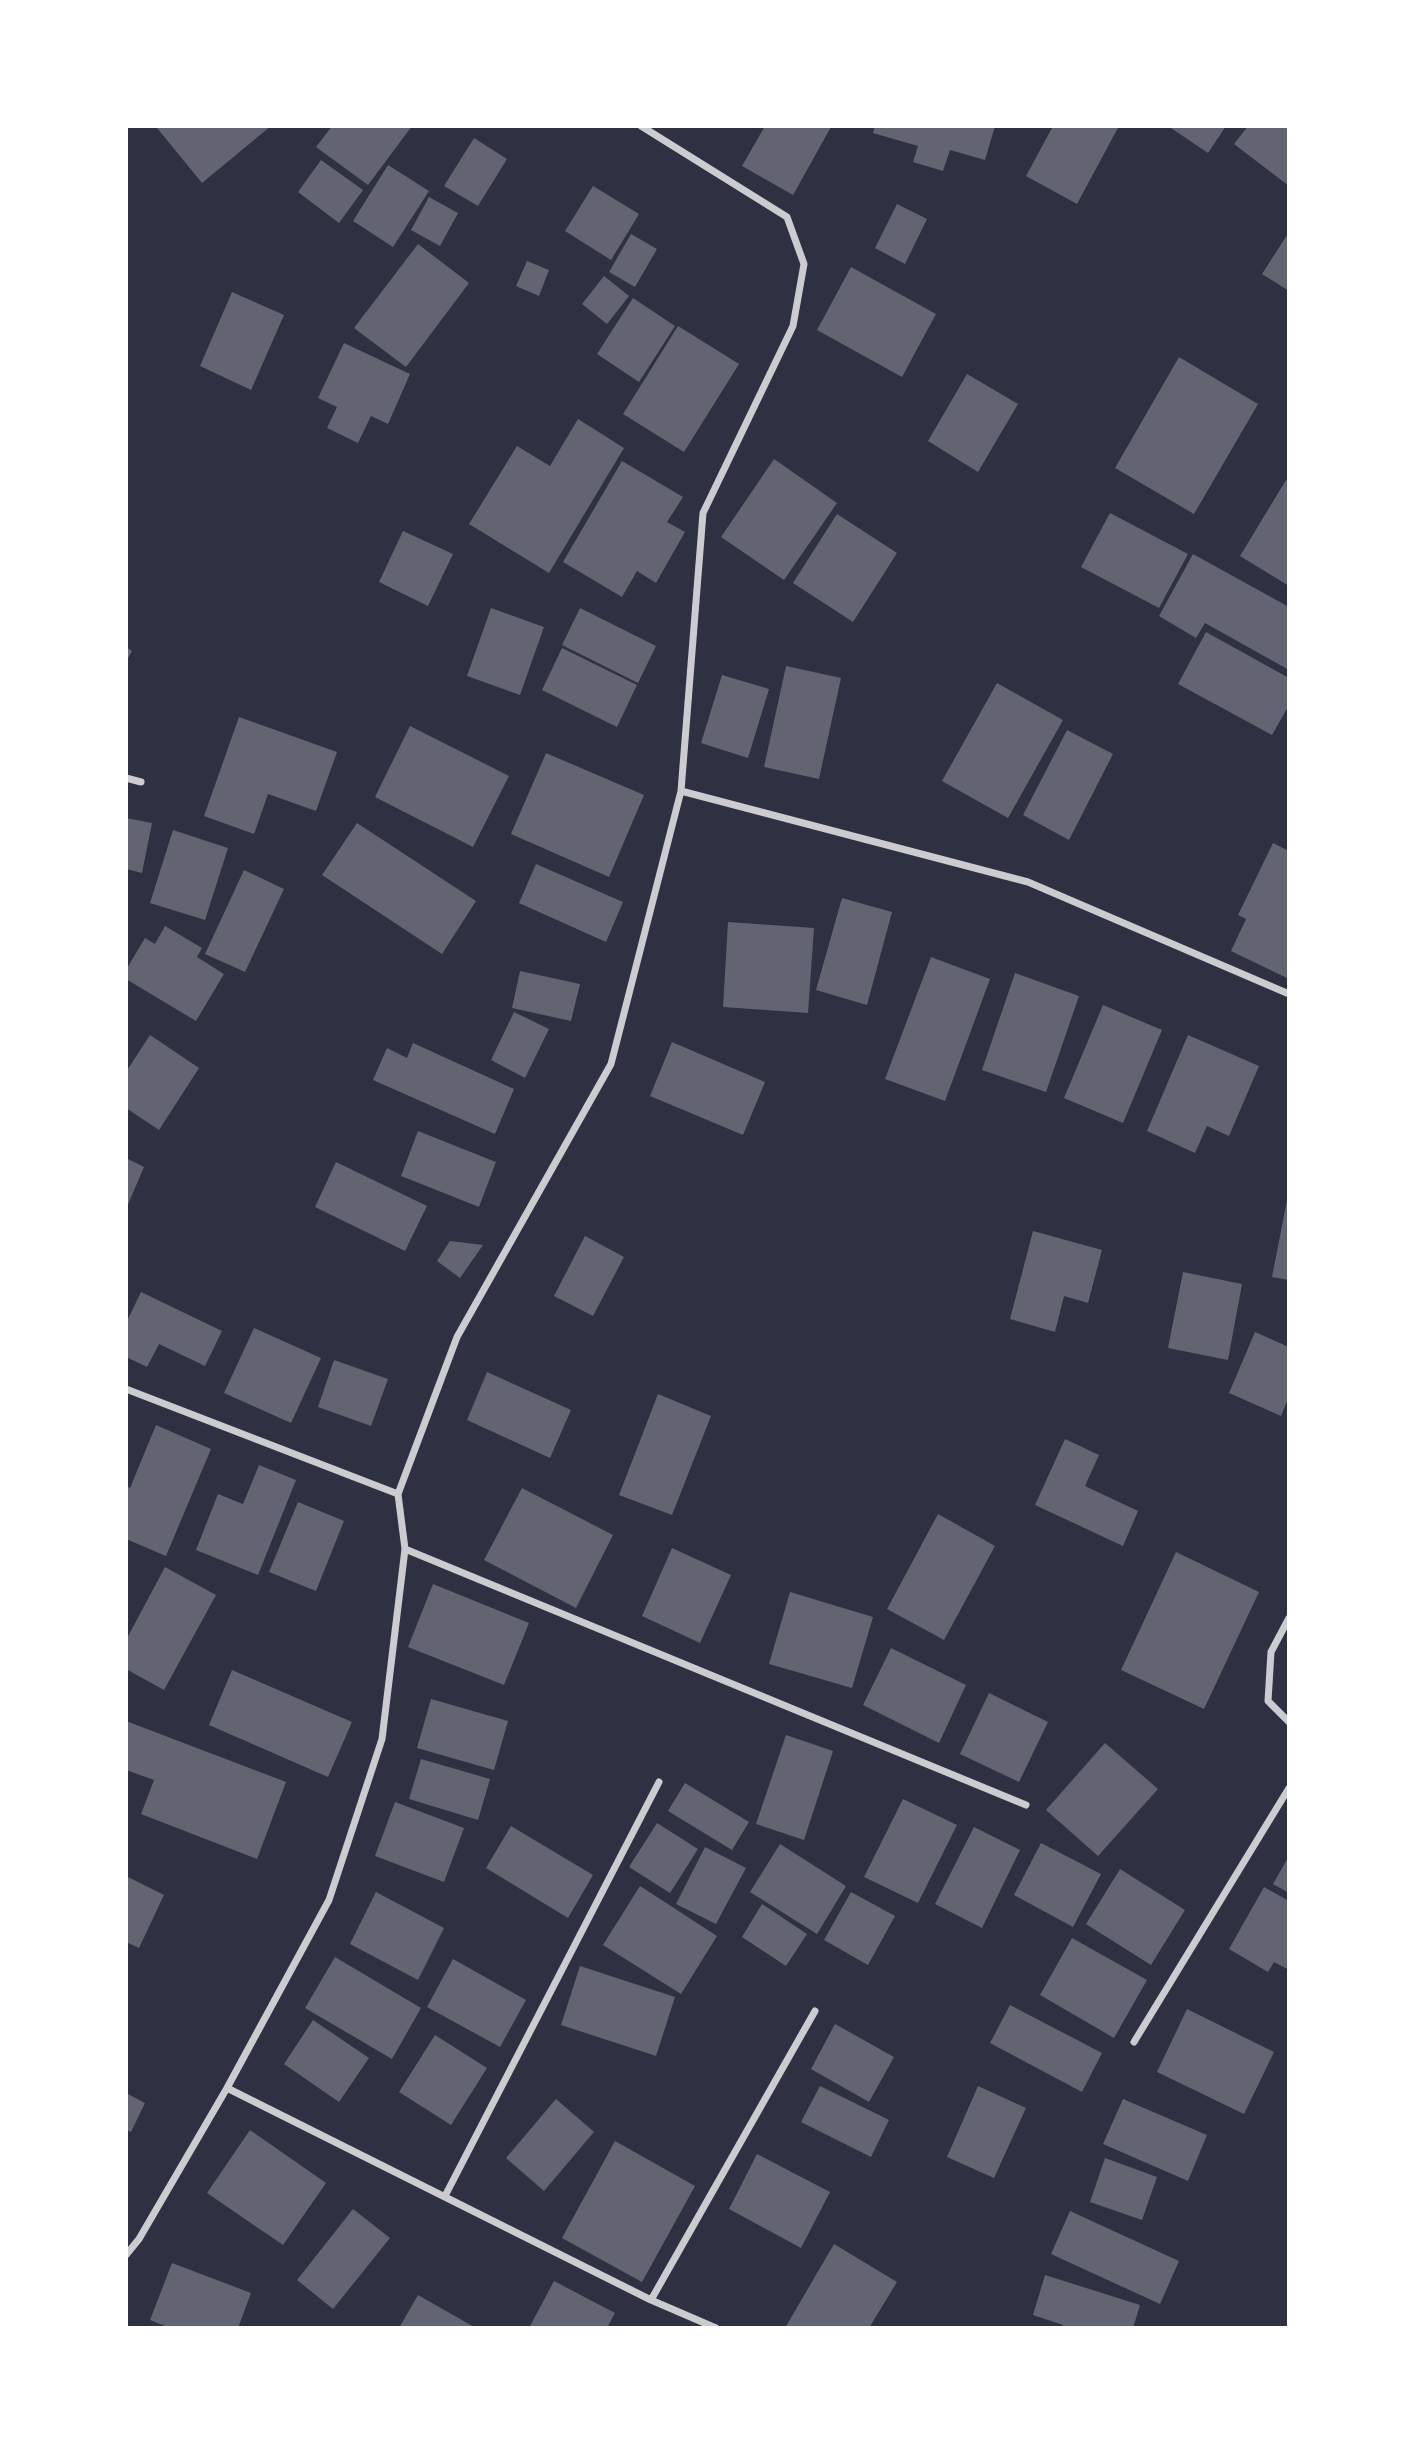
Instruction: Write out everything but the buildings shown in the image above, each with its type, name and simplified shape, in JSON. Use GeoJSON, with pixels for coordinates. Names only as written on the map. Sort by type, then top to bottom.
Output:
{"type":"FeatureCollection","features":[{"type":"Feature","properties":{"kind":"street"},"geometry":{"type":"LineString","coordinates":[[126,2255],[139,2239],[227,2088],[328,1900],[382,1739],[405,1549],[398,1494],[457,1337],[611,1065],[681,791],[703,513],[793,326],[804,264],[787,217],[641,126]]}},
{"type":"Feature","properties":{"kind":"street"},"geometry":{"type":"LineString","coordinates":[[126,778],[141,782]]}},
{"type":"Feature","properties":{"kind":"street"},"geometry":{"type":"LineString","coordinates":[[681,791],[1028,882],[1289,994]]}},
{"type":"Feature","properties":{"kind":"street"},"geometry":{"type":"LineString","coordinates":[[126,1389],[398,1494]]}},
{"type":"Feature","properties":{"kind":"street"},"geometry":{"type":"LineString","coordinates":[[405,1549],[1026,1805]]}},
{"type":"Feature","properties":{"kind":"street"},"geometry":{"type":"LineString","coordinates":[[1289,1618],[1271,1652],[1268,1701],[1289,1722]]}},
{"type":"Feature","properties":{"kind":"street"},"geometry":{"type":"LineString","coordinates":[[445,2196],[659,1782]]}},
{"type":"Feature","properties":{"kind":"street"},"geometry":{"type":"LineString","coordinates":[[1133,2042],[1289,1788]]}},
{"type":"Feature","properties":{"kind":"street"},"geometry":{"type":"LineString","coordinates":[[651,2300],[815,2011]]}},
{"type":"Feature","properties":{"kind":"street"},"geometry":{"type":"LineString","coordinates":[[227,2088],[651,2300],[716,2328]]}}]}
